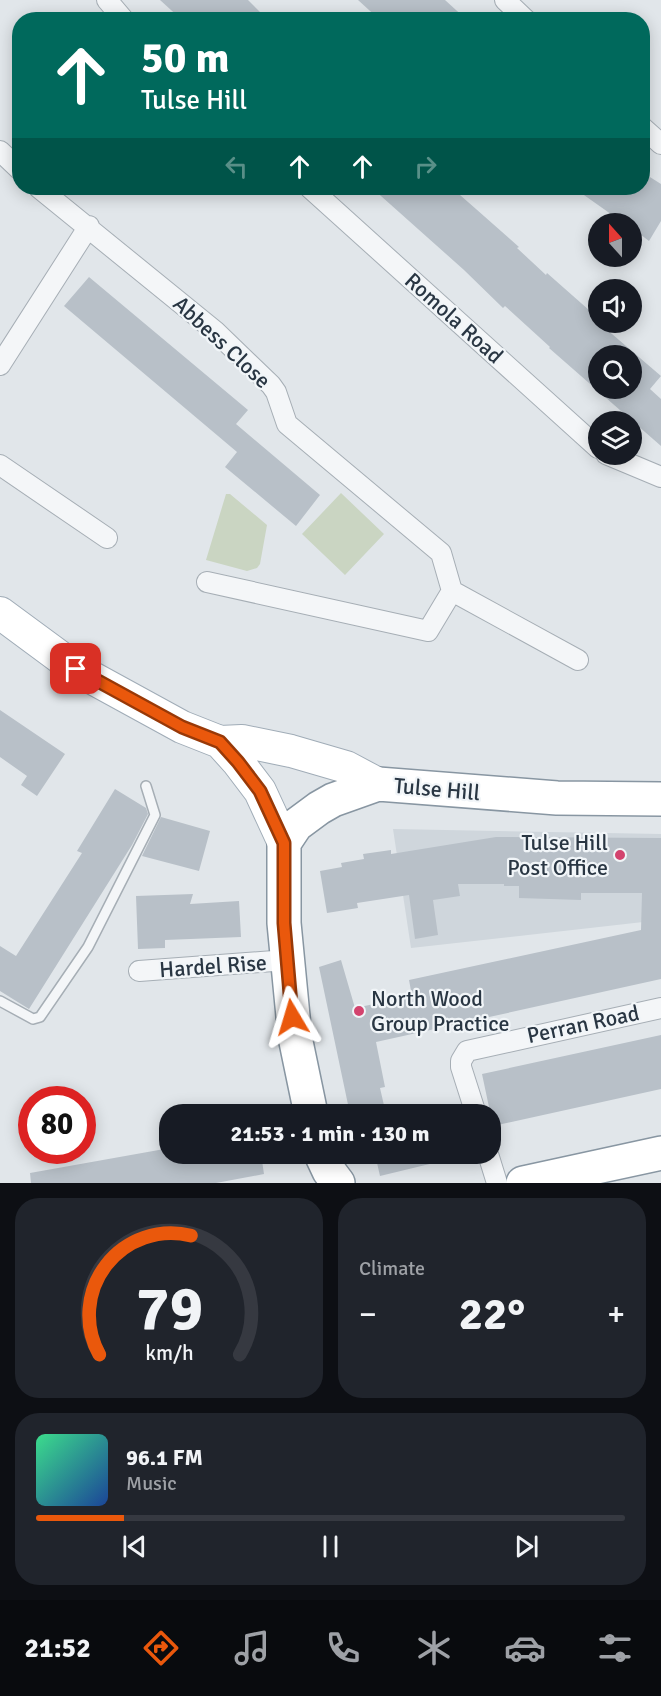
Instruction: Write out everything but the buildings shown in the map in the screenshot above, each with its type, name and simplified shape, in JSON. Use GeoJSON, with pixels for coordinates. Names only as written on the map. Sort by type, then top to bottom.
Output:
{"type":"FeatureCollection","features":[{"type":"Feature","properties":{"kind":"highway","name":"Tulse Hill"},"geometry":{"type":"LineString","coordinates":[[378,784],[557,798],[661,799]]}},
{"type":"Feature","properties":{"kind":"highway"},"geometry":{"type":"LineString","coordinates":[[284,843],[296,825],[319,808],[333,800],[378,784]]}},
{"type":"Feature","properties":{"kind":"highway","name":"Hardel Rise"},"geometry":{"type":"LineString","coordinates":[[284,843],[284,923],[287,960],[295,1037],[308,1104]]}},
{"type":"Feature","properties":{"kind":"highway"},"geometry":{"type":"LineString","coordinates":[[535,1182],[661,1153]]}},
{"type":"Feature","properties":{"kind":"highway"},"geometry":{"type":"LineString","coordinates":[[309,1183],[314,1164]]}},
{"type":"Feature","properties":{"kind":"highway"},"geometry":{"type":"LineString","coordinates":[[326,1164],[338,1183]]}},
{"type":"Feature","properties":{"kind":"main road","name":"Tulse Hill"},"geometry":{"type":"LineString","coordinates":[[0,613],[76,669],[182,727],[220,742],[242,741],[346,766],[378,784]]}},
{"type":"Feature","properties":{"kind":"main road","name":"Tulse Hill"},"geometry":{"type":"LineString","coordinates":[[220,742],[260,791],[284,843]]}},
{"type":"Feature","properties":{"kind":"street"},"geometry":{"type":"LineString","coordinates":[[107,0],[117,12]]}},
{"type":"Feature","properties":{"kind":"street"},"geometry":{"type":"LineString","coordinates":[[505,0],[518,12]]}},
{"type":"Feature","properties":{"kind":"street"},"geometry":{"type":"LineString","coordinates":[[0,151],[12,162]]}},
{"type":"Feature","properties":{"kind":"street","name":"Abbess Close"},"geometry":{"type":"LineString","coordinates":[[48,195],[89,226],[214,331],[271,385],[276,392],[287,424],[441,553],[452,591]]}},
{"type":"Feature","properties":{"kind":"street","name":"Romola Road"},"geometry":{"type":"LineString","coordinates":[[318,195],[588,439]]}},
{"type":"Feature","properties":{"kind":"street"},"geometry":{"type":"LineString","coordinates":[[0,365],[89,226]]}},
{"type":"Feature","properties":{"kind":"street"},"geometry":{"type":"LineString","coordinates":[[0,465],[107,538]]}},
{"type":"Feature","properties":{"kind":"street"},"geometry":{"type":"LineString","coordinates":[[632,465],[661,477]]}},
{"type":"Feature","properties":{"kind":"street"},"geometry":{"type":"LineString","coordinates":[[207,582],[428,631],[452,591],[578,660]]}},
{"type":"Feature","properties":{"kind":"street","name":"Hardel Rise"},"geometry":{"type":"LineString","coordinates":[[139,971],[287,960]]}},
{"type":"Feature","properties":{"kind":"street","name":"Perran Road"},"geometry":{"type":"LineString","coordinates":[[473,1104],[461,1067],[461,1061],[467,1051],[661,1008]]}},
{"type":"Feature","properties":{"kind":"street"},"geometry":{"type":"LineString","coordinates":[[491,1164],[497,1183]]}},
{"type":"Feature","properties":{"kind":"lane"},"geometry":{"type":"LineString","coordinates":[[0,1000],[33,1019],[40,1017],[88,947],[154,815],[146,786]]}},
{"type":"Feature","properties":{"kind":"shaded area"},"geometry":{"type":"Polygon","coordinates":[[[393,829],[661,834],[661,920],[411,948],[393,829]]]}},
{"type":"Feature","properties":{"kind":"green space"},"geometry":{"type":"Polygon","coordinates":[[[341,493],[384,534],[345,575],[302,534],[341,493]]]}},
{"type":"Feature","properties":{"kind":"green space"},"geometry":{"type":"Polygon","coordinates":[[[226,494],[230,494],[267,525],[260,564],[257,568],[247,571],[206,560],[226,494]]]}},
{"type":"Feature","properties":{"kind":"place","name":"Tulse Hill Post Office"},"geometry":{"type":"Point","coordinates":[620,855]}},
{"type":"Feature","properties":{"kind":"place","name":"North Wood Group Practice"},"geometry":{"type":"Point","coordinates":[359,1011]}},
{"type":"Feature","properties":{"kind":"route"},"geometry":{"type":"LineString","coordinates":[[76,669],[182,727],[220,742],[260,791],[284,843],[284,923],[292,1017]]}}]}
